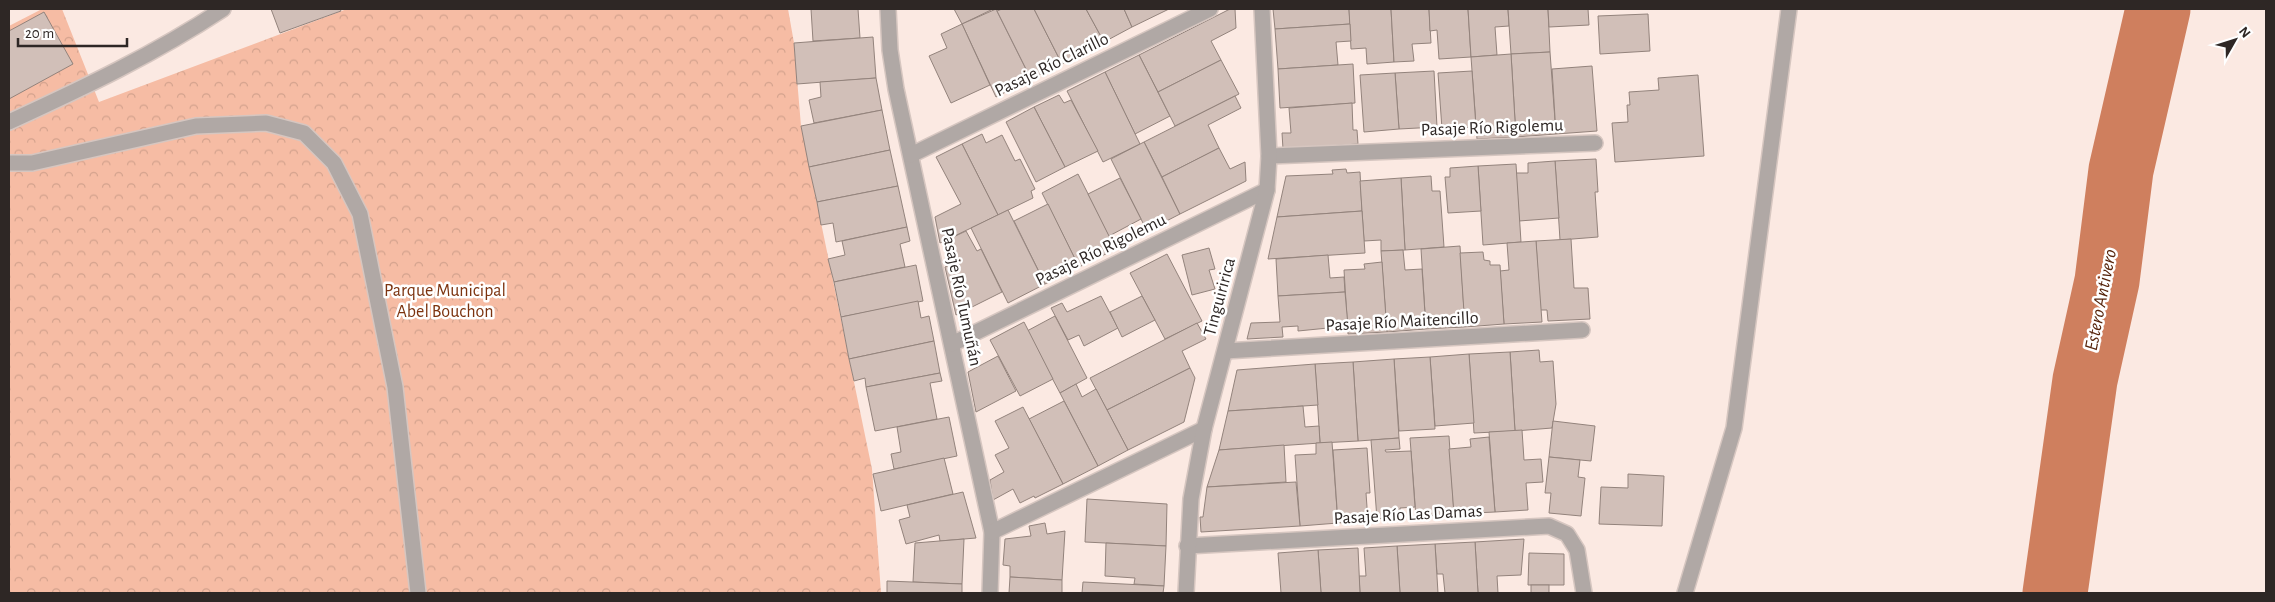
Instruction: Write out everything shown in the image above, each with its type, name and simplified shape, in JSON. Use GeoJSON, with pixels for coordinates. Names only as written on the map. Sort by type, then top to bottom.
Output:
{"type":"FeatureCollection","features":[{"type":"Feature","properties":{"kind":"street"},"geometry":{"type":"LineString","coordinates":[[9,122],[92,84],[181,37],[223,9]]}},
{"type":"Feature","properties":{"kind":"street","name":"Pasaje Río Tumuñán"},"geometry":{"type":"LineString","coordinates":[[888,9],[890,50],[896,89],[992,532],[990,593]]}},
{"type":"Feature","properties":{"kind":"street","name":"Pasaje Río Clarillo"},"geometry":{"type":"LineString","coordinates":[[911,155],[1210,9]]}},
{"type":"Feature","properties":{"kind":"street","name":"Tinguiririca"},"geometry":{"type":"LineString","coordinates":[[1186,593],[1191,498],[1204,429],[1267,190],[1270,156],[1262,9]]}},
{"type":"Feature","properties":{"kind":"street"},"geometry":{"type":"LineString","coordinates":[[1685,593],[1734,428],[1789,9]]}},
{"type":"Feature","properties":{"kind":"street"},"geometry":{"type":"LineString","coordinates":[[9,163],[32,163],[196,126],[266,123],[304,133],[334,163],[360,214],[395,386],[417,593]]}},
{"type":"Feature","properties":{"kind":"street","name":"Pasaje Río Rigolemu"},"geometry":{"type":"LineString","coordinates":[[1270,156],[1596,143]]}},
{"type":"Feature","properties":{"kind":"street","name":"Pasaje Río Rigolemu"},"geometry":{"type":"LineString","coordinates":[[952,344],[1267,190]]}},
{"type":"Feature","properties":{"kind":"street","name":"Pasaje Río Maitencillo"},"geometry":{"type":"LineString","coordinates":[[1225,351],[1582,330]]}},
{"type":"Feature","properties":{"kind":"street"},"geometry":{"type":"LineString","coordinates":[[992,532],[1204,429]]}},
{"type":"Feature","properties":{"kind":"street","name":"Pasaje Río Las Damas"},"geometry":{"type":"LineString","coordinates":[[1188,546],[1549,526],[1567,534],[1577,550],[1584,593]]}},
{"type":"Feature","properties":{"kind":"green space","name":"Parque Municipal Abel Bouchon"},"geometry":{"type":"Polygon","coordinates":[[[42,9],[62,9],[99,102],[347,9],[788,9],[794,43],[801,126],[872,469],[881,593],[9,593],[9,26],[42,9]]]}},
{"type":"Feature","properties":{"kind":"building"},"geometry":{"type":"Polygon","coordinates":[[[271,9],[340,9],[341,11],[280,33],[271,9]]]}},
{"type":"Feature","properties":{"kind":"building"},"geometry":{"type":"Polygon","coordinates":[[[811,9],[858,9],[860,38],[813,41],[811,9]]]}},
{"type":"Feature","properties":{"kind":"building"},"geometry":{"type":"Polygon","coordinates":[[[954,9],[990,9],[991,10],[962,24],[954,9]]]}},
{"type":"Feature","properties":{"kind":"building"},"geometry":{"type":"Polygon","coordinates":[[[996,9],[1031,79],[996,97],[962,24],[996,9]]]}},
{"type":"Feature","properties":{"kind":"building"},"geometry":{"type":"Polygon","coordinates":[[[1002,9],[1034,9],[1062,64],[1031,79],[997,11],[1002,9]]]}},
{"type":"Feature","properties":{"kind":"building"},"geometry":{"type":"Polygon","coordinates":[[[1034,9],[1086,9],[1104,42],[1062,64],[1034,9]]]}},
{"type":"Feature","properties":{"kind":"building"},"geometry":{"type":"Polygon","coordinates":[[[1086,9],[1124,9],[1132,27],[1104,42],[1086,9]]]}},
{"type":"Feature","properties":{"kind":"building"},"geometry":{"type":"Polygon","coordinates":[[[1124,9],[1169,9],[1132,27],[1124,9]]]}},
{"type":"Feature","properties":{"kind":"building"},"geometry":{"type":"Polygon","coordinates":[[[1230,9],[1235,9],[1236,28],[1211,41],[1221,60],[1158,92],[1139,55],[1230,9]]]}},
{"type":"Feature","properties":{"kind":"building"},"geometry":{"type":"Polygon","coordinates":[[[1273,9],[1349,9],[1350,24],[1275,29],[1273,9]]]}},
{"type":"Feature","properties":{"kind":"building"},"geometry":{"type":"Polygon","coordinates":[[[1349,9],[1391,9],[1394,62],[1367,64],[1366,48],[1351,49],[1349,9]]]}},
{"type":"Feature","properties":{"kind":"building"},"geometry":{"type":"Polygon","coordinates":[[[1391,9],[1429,9],[1431,43],[1412,44],[1414,61],[1394,62],[1391,9]]]}},
{"type":"Feature","properties":{"kind":"building"},"geometry":{"type":"Polygon","coordinates":[[[1429,9],[1468,9],[1471,57],[1439,59],[1437,30],[1430,31],[1429,9]]]}},
{"type":"Feature","properties":{"kind":"building"},"geometry":{"type":"Polygon","coordinates":[[[1468,9],[1508,9],[1509,26],[1495,27],[1497,55],[1471,57],[1468,9]]]}},
{"type":"Feature","properties":{"kind":"building"},"geometry":{"type":"Polygon","coordinates":[[[1508,9],[1548,9],[1550,52],[1511,54],[1508,9]]]}},
{"type":"Feature","properties":{"kind":"building"},"geometry":{"type":"Polygon","coordinates":[[[1548,9],[1588,9],[1589,25],[1549,27],[1548,9]]]}},
{"type":"Feature","properties":{"kind":"building"},"geometry":{"type":"Polygon","coordinates":[[[44,12],[73,64],[9,99],[9,31],[44,12]]]}},
{"type":"Feature","properties":{"kind":"building"},"geometry":{"type":"Polygon","coordinates":[[[1648,14],[1650,51],[1600,54],[1598,16],[1648,14]]]}},
{"type":"Feature","properties":{"kind":"building"},"geometry":{"type":"Polygon","coordinates":[[[962,24],[990,85],[951,103],[929,56],[947,48],[941,34],[962,24]]]}},
{"type":"Feature","properties":{"kind":"building"},"geometry":{"type":"Polygon","coordinates":[[[1350,24],[1351,41],[1336,42],[1338,65],[1278,69],[1275,29],[1350,24]]]}},
{"type":"Feature","properties":{"kind":"building"},"geometry":{"type":"Polygon","coordinates":[[[873,37],[876,78],[797,84],[794,43],[873,37]]]}},
{"type":"Feature","properties":{"kind":"building"},"geometry":{"type":"Polygon","coordinates":[[[1550,52],[1556,134],[1516,137],[1511,54],[1550,52]]]}},
{"type":"Feature","properties":{"kind":"building"},"geometry":{"type":"Polygon","coordinates":[[[1511,54],[1516,137],[1477,139],[1471,57],[1511,54]]]}},
{"type":"Feature","properties":{"kind":"building"},"geometry":{"type":"Polygon","coordinates":[[[1139,55],[1170,116],[1135,134],[1105,72],[1139,55]]]}},
{"type":"Feature","properties":{"kind":"building"},"geometry":{"type":"Polygon","coordinates":[[[1221,60],[1239,94],[1175,126],[1158,92],[1221,60]]]}},
{"type":"Feature","properties":{"kind":"building"},"geometry":{"type":"Polygon","coordinates":[[[1353,64],[1355,103],[1280,108],[1278,69],[1353,64]]]}},
{"type":"Feature","properties":{"kind":"building"},"geometry":{"type":"Polygon","coordinates":[[[1592,66],[1597,131],[1556,134],[1552,69],[1592,66]]]}},
{"type":"Feature","properties":{"kind":"building"},"geometry":{"type":"Polygon","coordinates":[[[1434,71],[1437,127],[1399,129],[1395,73],[1434,71]]]}},
{"type":"Feature","properties":{"kind":"building"},"geometry":{"type":"Polygon","coordinates":[[[1472,71],[1476,127],[1442,129],[1438,73],[1472,71]]]}},
{"type":"Feature","properties":{"kind":"building"},"geometry":{"type":"Polygon","coordinates":[[[1105,72],[1140,144],[1103,162],[1067,91],[1105,72]]]}},
{"type":"Feature","properties":{"kind":"building"},"geometry":{"type":"Polygon","coordinates":[[[1395,73],[1399,129],[1364,132],[1360,75],[1395,73]]]}},
{"type":"Feature","properties":{"kind":"building"},"geometry":{"type":"Polygon","coordinates":[[[1698,75],[1704,156],[1615,162],[1612,123],[1628,122],[1627,105],[1630,105],[1629,92],[1659,90],[1658,78],[1698,75]]]}},
{"type":"Feature","properties":{"kind":"building"},"geometry":{"type":"Polygon","coordinates":[[[876,78],[882,110],[814,123],[809,100],[821,97],[820,82],[876,78]]]}},
{"type":"Feature","properties":{"kind":"building"},"geometry":{"type":"Polygon","coordinates":[[[1059,95],[1064,103],[1071,100],[1098,151],[1065,167],[1034,107],[1059,95]]]}},
{"type":"Feature","properties":{"kind":"building"},"geometry":{"type":"Polygon","coordinates":[[[1235,96],[1241,108],[1208,125],[1219,148],[1162,177],[1144,142],[1235,96]]]}},
{"type":"Feature","properties":{"kind":"building"},"geometry":{"type":"Polygon","coordinates":[[[1352,103],[1353,130],[1357,130],[1358,144],[1283,149],[1282,133],[1291,133],[1289,108],[1352,103]]]}},
{"type":"Feature","properties":{"kind":"building"},"geometry":{"type":"Polygon","coordinates":[[[1034,107],[1065,167],[1036,182],[1006,122],[1034,107]]]}},
{"type":"Feature","properties":{"kind":"building"},"geometry":{"type":"Polygon","coordinates":[[[882,110],[890,150],[809,167],[801,126],[882,110]]]}},
{"type":"Feature","properties":{"kind":"building"},"geometry":{"type":"Polygon","coordinates":[[[982,134],[986,143],[1002,135],[1015,161],[1020,159],[1035,189],[1031,191],[1033,198],[998,215],[962,144],[982,134]]]}},
{"type":"Feature","properties":{"kind":"building"},"geometry":{"type":"Polygon","coordinates":[[[1144,142],[1180,214],[1147,231],[1111,159],[1144,142]]]}},
{"type":"Feature","properties":{"kind":"building"},"geometry":{"type":"Polygon","coordinates":[[[962,144],[998,215],[940,243],[935,217],[961,204],[936,157],[962,144]]]}},
{"type":"Feature","properties":{"kind":"building"},"geometry":{"type":"Polygon","coordinates":[[[1219,148],[1230,169],[1245,162],[1246,181],[1180,214],[1162,177],[1219,148]]]}},
{"type":"Feature","properties":{"kind":"building"},"geometry":{"type":"Polygon","coordinates":[[[890,150],[898,186],[817,202],[809,167],[890,150]]]}},
{"type":"Feature","properties":{"kind":"building"},"geometry":{"type":"Polygon","coordinates":[[[1596,159],[1598,192],[1595,192],[1598,237],[1560,240],[1555,161],[1596,159]]]}},
{"type":"Feature","properties":{"kind":"building"},"geometry":{"type":"Polygon","coordinates":[[[1555,161],[1559,218],[1519,221],[1516,173],[1528,173],[1528,163],[1555,161]]]}},
{"type":"Feature","properties":{"kind":"building"},"geometry":{"type":"Polygon","coordinates":[[[1516,164],[1521,242],[1483,245],[1478,166],[1516,164]]]}},
{"type":"Feature","properties":{"kind":"building"},"geometry":{"type":"Polygon","coordinates":[[[1478,166],[1481,211],[1448,213],[1445,177],[1450,177],[1450,168],[1478,166]]]}},
{"type":"Feature","properties":{"kind":"building"},"geometry":{"type":"Polygon","coordinates":[[[1346,169],[1347,173],[1360,172],[1362,211],[1277,217],[1286,176],[1333,174],[1332,170],[1346,169]]]}},
{"type":"Feature","properties":{"kind":"building"},"geometry":{"type":"Polygon","coordinates":[[[1078,174],[1116,249],[1079,267],[1042,193],[1078,174]]]}},
{"type":"Feature","properties":{"kind":"building"},"geometry":{"type":"Polygon","coordinates":[[[1431,176],[1432,191],[1440,191],[1444,247],[1405,250],[1401,178],[1431,176]]]}},
{"type":"Feature","properties":{"kind":"building"},"geometry":{"type":"Polygon","coordinates":[[[1120,178],[1141,219],[1109,236],[1088,194],[1120,178]]]}},
{"type":"Feature","properties":{"kind":"building"},"geometry":{"type":"Polygon","coordinates":[[[1401,178],[1405,250],[1381,251],[1381,240],[1364,241],[1360,181],[1401,178]]]}},
{"type":"Feature","properties":{"kind":"building"},"geometry":{"type":"Polygon","coordinates":[[[898,186],[907,227],[836,242],[833,223],[821,225],[817,202],[898,186]]]}},
{"type":"Feature","properties":{"kind":"building"},"geometry":{"type":"Polygon","coordinates":[[[1048,204],[1079,267],[1045,284],[1014,221],[1048,204]]]}},
{"type":"Feature","properties":{"kind":"building"},"geometry":{"type":"Polygon","coordinates":[[[1008,210],[1045,284],[1008,303],[971,228],[1008,210]]]}},
{"type":"Feature","properties":{"kind":"building"},"geometry":{"type":"Polygon","coordinates":[[[1362,211],[1365,253],[1268,259],[1277,217],[1362,211]]]}},
{"type":"Feature","properties":{"kind":"building"},"geometry":{"type":"Polygon","coordinates":[[[907,227],[910,241],[900,244],[905,267],[834,282],[828,259],[845,255],[842,241],[907,227]]]}},
{"type":"Feature","properties":{"kind":"building"},"geometry":{"type":"Polygon","coordinates":[[[966,231],[977,251],[981,249],[1002,292],[956,315],[945,267],[954,263],[943,242],[966,231]]]}},
{"type":"Feature","properties":{"kind":"building"},"geometry":{"type":"Polygon","coordinates":[[[1571,239],[1574,288],[1588,288],[1590,319],[1548,321],[1547,310],[1540,310],[1536,241],[1571,239]]]}},
{"type":"Feature","properties":{"kind":"building"},"geometry":{"type":"Polygon","coordinates":[[[1536,241],[1542,322],[1504,324],[1500,271],[1509,270],[1507,243],[1536,241]]]}},
{"type":"Feature","properties":{"kind":"building"},"geometry":{"type":"Polygon","coordinates":[[[1460,246],[1465,327],[1426,329],[1421,249],[1460,246]]]}},
{"type":"Feature","properties":{"kind":"building"},"geometry":{"type":"Polygon","coordinates":[[[1209,248],[1215,269],[1209,270],[1215,289],[1192,295],[1182,255],[1209,248]]]}},
{"type":"Feature","properties":{"kind":"building"},"geometry":{"type":"Polygon","coordinates":[[[1403,250],[1405,270],[1422,269],[1426,329],[1387,332],[1381,251],[1403,250]]]}},
{"type":"Feature","properties":{"kind":"building"},"geometry":{"type":"Polygon","coordinates":[[[1483,252],[1484,260],[1490,261],[1490,265],[1500,265],[1504,324],[1465,327],[1460,253],[1483,252]]]}},
{"type":"Feature","properties":{"kind":"building"},"geometry":{"type":"Polygon","coordinates":[[[1167,254],[1202,321],[1165,339],[1130,273],[1167,254]]]}},
{"type":"Feature","properties":{"kind":"building"},"geometry":{"type":"Polygon","coordinates":[[[1328,255],[1330,278],[1344,277],[1345,292],[1278,296],[1276,259],[1328,255]]]}},
{"type":"Feature","properties":{"kind":"building"},"geometry":{"type":"Polygon","coordinates":[[[1382,262],[1387,332],[1348,334],[1344,270],[1365,269],[1364,264],[1382,262]]]}},
{"type":"Feature","properties":{"kind":"building"},"geometry":{"type":"Polygon","coordinates":[[[916,265],[923,301],[841,317],[834,282],[916,265]]]}},
{"type":"Feature","properties":{"kind":"building"},"geometry":{"type":"Polygon","coordinates":[[[1345,292],[1348,326],[1298,331],[1298,326],[1282,327],[1283,337],[1247,339],[1251,323],[1280,322],[1278,296],[1345,292]]]}},
{"type":"Feature","properties":{"kind":"building"},"geometry":{"type":"Polygon","coordinates":[[[1101,296],[1118,328],[1084,346],[1079,335],[1068,340],[1051,308],[1062,303],[1067,312],[1101,296]]]}},
{"type":"Feature","properties":{"kind":"building"},"geometry":{"type":"Polygon","coordinates":[[[1142,296],[1155,320],[1122,337],[1110,312],[1142,296]]]}},
{"type":"Feature","properties":{"kind":"building"},"geometry":{"type":"Polygon","coordinates":[[[918,301],[921,318],[929,316],[934,341],[849,359],[841,317],[918,301]]]}},
{"type":"Feature","properties":{"kind":"building"},"geometry":{"type":"Polygon","coordinates":[[[1055,316],[1087,378],[1060,393],[1027,331],[1055,316]]]}},
{"type":"Feature","properties":{"kind":"building"},"geometry":{"type":"Polygon","coordinates":[[[1024,322],[1053,379],[1020,396],[990,340],[1024,322]]]}},
{"type":"Feature","properties":{"kind":"building"},"geometry":{"type":"Polygon","coordinates":[[[1197,323],[1206,339],[1182,351],[1190,368],[1107,410],[1090,378],[1197,323]]]}},
{"type":"Feature","properties":{"kind":"building"},"geometry":{"type":"Polygon","coordinates":[[[934,341],[940,373],[866,387],[865,378],[854,381],[849,359],[934,341]]]}},
{"type":"Feature","properties":{"kind":"building"},"geometry":{"type":"Polygon","coordinates":[[[1539,350],[1540,362],[1553,361],[1556,404],[1552,428],[1515,431],[1510,352],[1539,350]]]}},
{"type":"Feature","properties":{"kind":"building"},"geometry":{"type":"Polygon","coordinates":[[[1510,352],[1515,431],[1474,433],[1469,354],[1510,352]]]}},
{"type":"Feature","properties":{"kind":"building"},"geometry":{"type":"Polygon","coordinates":[[[1469,354],[1474,423],[1435,426],[1430,357],[1469,354]]]}},
{"type":"Feature","properties":{"kind":"building"},"geometry":{"type":"Polygon","coordinates":[[[998,356],[1016,391],[976,412],[968,372],[998,356]]]}},
{"type":"Feature","properties":{"kind":"building"},"geometry":{"type":"Polygon","coordinates":[[[1430,357],[1435,429],[1399,431],[1394,359],[1430,357]]]}},
{"type":"Feature","properties":{"kind":"building"},"geometry":{"type":"Polygon","coordinates":[[[1394,359],[1399,438],[1358,441],[1353,362],[1394,359]]]}},
{"type":"Feature","properties":{"kind":"building"},"geometry":{"type":"Polygon","coordinates":[[[1353,362],[1358,441],[1320,443],[1315,364],[1353,362]]]}},
{"type":"Feature","properties":{"kind":"building"},"geometry":{"type":"Polygon","coordinates":[[[1315,364],[1318,405],[1228,411],[1237,370],[1315,364]]]}},
{"type":"Feature","properties":{"kind":"building"},"geometry":{"type":"Polygon","coordinates":[[[1190,368],[1195,378],[1184,422],[1128,450],[1107,410],[1190,368]]]}},
{"type":"Feature","properties":{"kind":"building"},"geometry":{"type":"Polygon","coordinates":[[[940,373],[942,381],[930,383],[937,419],[875,431],[866,387],[940,373]]]}},
{"type":"Feature","properties":{"kind":"building"},"geometry":{"type":"Polygon","coordinates":[[[1076,384],[1082,397],[1096,389],[1128,450],[1098,466],[1060,393],[1076,384]]]}},
{"type":"Feature","properties":{"kind":"building"},"geometry":{"type":"Polygon","coordinates":[[[1064,401],[1098,466],[1063,484],[1029,419],[1064,401]]]}},
{"type":"Feature","properties":{"kind":"building"},"geometry":{"type":"Polygon","coordinates":[[[1303,406],[1305,427],[1319,426],[1320,443],[1219,450],[1228,411],[1303,406]]]}},
{"type":"Feature","properties":{"kind":"building"},"geometry":{"type":"Polygon","coordinates":[[[1023,407],[1063,484],[1020,503],[1013,489],[993,500],[990,480],[1004,472],[995,455],[1009,448],[995,421],[1023,407]]]}},
{"type":"Feature","properties":{"kind":"building"},"geometry":{"type":"Polygon","coordinates":[[[949,417],[957,456],[894,469],[891,454],[901,452],[897,427],[949,417]]]}},
{"type":"Feature","properties":{"kind":"building"},"geometry":{"type":"Polygon","coordinates":[[[1553,421],[1595,426],[1591,461],[1549,457],[1553,421]]]}},
{"type":"Feature","properties":{"kind":"building"},"geometry":{"type":"Polygon","coordinates":[[[1522,430],[1524,460],[1541,459],[1543,482],[1526,483],[1528,510],[1495,512],[1489,432],[1522,430]]]}},
{"type":"Feature","properties":{"kind":"building"},"geometry":{"type":"Polygon","coordinates":[[[1449,436],[1454,514],[1416,517],[1410,438],[1449,436]]]}},
{"type":"Feature","properties":{"kind":"building"},"geometry":{"type":"Polygon","coordinates":[[[1489,437],[1495,512],[1454,514],[1449,449],[1471,447],[1470,439],[1489,437]]]}},
{"type":"Feature","properties":{"kind":"building"},"geometry":{"type":"Polygon","coordinates":[[[1399,438],[1400,449],[1385,450],[1386,452],[1411,451],[1415,507],[1400,508],[1401,517],[1377,519],[1371,440],[1399,438]]]}},
{"type":"Feature","properties":{"kind":"building"},"geometry":{"type":"Polygon","coordinates":[[[1332,442],[1338,523],[1300,526],[1295,455],[1316,454],[1316,443],[1332,442]]]}},
{"type":"Feature","properties":{"kind":"building"},"geometry":{"type":"Polygon","coordinates":[[[1284,445],[1286,482],[1207,487],[1219,450],[1284,445]]]}},
{"type":"Feature","properties":{"kind":"building"},"geometry":{"type":"Polygon","coordinates":[[[1367,448],[1370,493],[1366,493],[1368,521],[1338,523],[1333,450],[1367,448]]]}},
{"type":"Feature","properties":{"kind":"building"},"geometry":{"type":"Polygon","coordinates":[[[1549,457],[1580,460],[1578,477],[1585,478],[1581,516],[1549,513],[1551,493],[1545,493],[1549,457]]]}},
{"type":"Feature","properties":{"kind":"building"},"geometry":{"type":"Polygon","coordinates":[[[944,458],[953,494],[881,511],[873,474],[944,458]]]}},
{"type":"Feature","properties":{"kind":"building"},"geometry":{"type":"Polygon","coordinates":[[[1628,474],[1664,476],[1662,526],[1599,524],[1601,487],[1628,488],[1628,474]]]}},
{"type":"Feature","properties":{"kind":"building"},"geometry":{"type":"Polygon","coordinates":[[[1296,482],[1300,526],[1201,532],[1200,517],[1203,517],[1207,487],[1296,482]]]}},
{"type":"Feature","properties":{"kind":"building"},"geometry":{"type":"Polygon","coordinates":[[[963,492],[976,538],[940,541],[939,535],[906,544],[899,520],[910,517],[907,505],[963,492]]]}},
{"type":"Feature","properties":{"kind":"building"},"geometry":{"type":"Polygon","coordinates":[[[1087,499],[1167,504],[1166,546],[1085,542],[1087,499]]]}},
{"type":"Feature","properties":{"kind":"building"},"geometry":{"type":"Polygon","coordinates":[[[1045,523],[1047,534],[1065,531],[1062,580],[1010,577],[1010,566],[1003,565],[1005,539],[1031,536],[1029,526],[1045,523]]]}},
{"type":"Feature","properties":{"kind":"building"},"geometry":{"type":"Polygon","coordinates":[[[964,539],[962,584],[913,582],[915,543],[964,539]]]}},
{"type":"Feature","properties":{"kind":"building"},"geometry":{"type":"Polygon","coordinates":[[[1524,539],[1521,575],[1497,576],[1498,593],[1478,593],[1475,542],[1524,539]]]}},
{"type":"Feature","properties":{"kind":"building"},"geometry":{"type":"Polygon","coordinates":[[[1475,542],[1478,593],[1445,593],[1443,574],[1437,574],[1435,544],[1475,542]]]}},
{"type":"Feature","properties":{"kind":"building"},"geometry":{"type":"Polygon","coordinates":[[[1106,543],[1166,546],[1164,586],[1134,584],[1135,578],[1105,576],[1106,543]]]}},
{"type":"Feature","properties":{"kind":"building"},"geometry":{"type":"Polygon","coordinates":[[[1435,544],[1438,593],[1400,593],[1397,546],[1435,544]]]}},
{"type":"Feature","properties":{"kind":"building"},"geometry":{"type":"Polygon","coordinates":[[[1397,546],[1400,593],[1360,593],[1359,576],[1366,576],[1364,548],[1397,546]]]}},
{"type":"Feature","properties":{"kind":"building"},"geometry":{"type":"Polygon","coordinates":[[[1358,548],[1360,593],[1321,593],[1318,550],[1358,548]]]}},
{"type":"Feature","properties":{"kind":"building"},"geometry":{"type":"Polygon","coordinates":[[[1318,550],[1321,593],[1281,593],[1278,553],[1318,550]]]}},
{"type":"Feature","properties":{"kind":"building"},"geometry":{"type":"Polygon","coordinates":[[[1529,553],[1564,554],[1564,585],[1528,585],[1529,553]]]}},
{"type":"Feature","properties":{"kind":"building"},"geometry":{"type":"Polygon","coordinates":[[[1010,577],[1062,580],[1062,593],[1009,593],[1010,577]]]}},
{"type":"Feature","properties":{"kind":"building"},"geometry":{"type":"Polygon","coordinates":[[[887,581],[962,584],[962,593],[887,593],[887,581]]]}},
{"type":"Feature","properties":{"kind":"building"},"geometry":{"type":"Polygon","coordinates":[[[1083,582],[1164,586],[1163,593],[1082,593],[1083,582]]]}},
{"type":"Feature","properties":{"kind":"building"},"geometry":{"type":"Polygon","coordinates":[[[1531,585],[1549,585],[1549,593],[1531,593],[1531,585]]]}},
{"type":"Feature","properties":{"kind":"waterway","name":"Estero Antivero"},"geometry":{"type":"LineString","coordinates":[[2055,593],[2085,380],[2107,281],[2121,170],[2158,9]]}}]}
